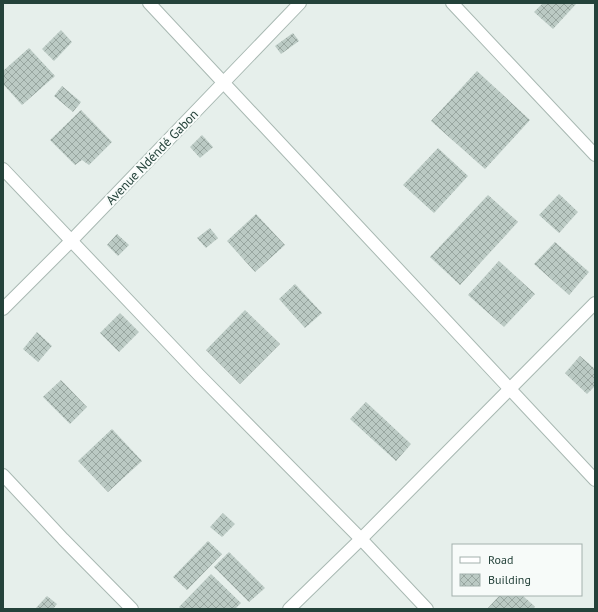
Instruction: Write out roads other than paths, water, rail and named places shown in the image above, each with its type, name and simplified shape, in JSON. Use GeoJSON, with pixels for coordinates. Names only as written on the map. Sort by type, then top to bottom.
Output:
{"type":"FeatureCollection","features":[{"type":"Feature","properties":{"kind":"street"},"geometry":{"type":"LineString","coordinates":[[149,3],[595,480]]}},
{"type":"Feature","properties":{"kind":"street","name":"Avenue Ndéndé Gabon"},"geometry":{"type":"LineString","coordinates":[[3,309],[71,241],[300,3]]}},
{"type":"Feature","properties":{"kind":"street"},"geometry":{"type":"LineString","coordinates":[[452,3],[595,155]]}},
{"type":"Feature","properties":{"kind":"street"},"geometry":{"type":"LineString","coordinates":[[3,169],[199,376],[361,539],[427,609]]}},
{"type":"Feature","properties":{"kind":"street"},"geometry":{"type":"LineString","coordinates":[[289,609],[361,539],[595,302]]}},
{"type":"Feature","properties":{"kind":"street"},"geometry":{"type":"LineString","coordinates":[[3,475],[132,609]]}}]}
